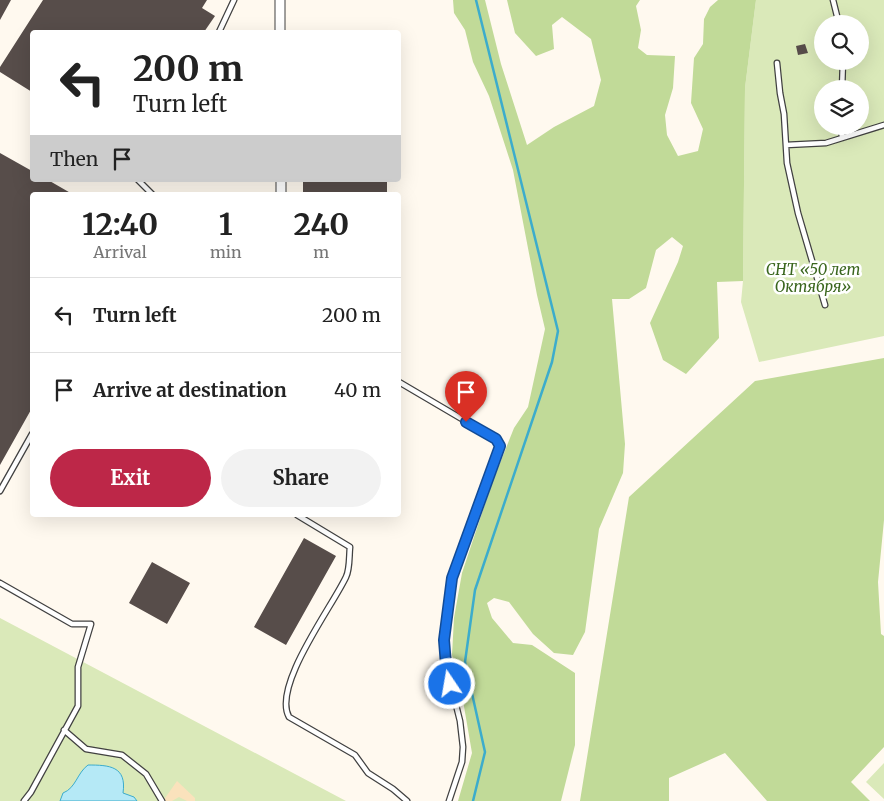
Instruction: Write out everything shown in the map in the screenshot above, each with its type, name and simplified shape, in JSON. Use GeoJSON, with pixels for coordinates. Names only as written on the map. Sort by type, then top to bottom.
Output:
{"type":"FeatureCollection","features":[{"type":"Feature","properties":{"kind":"street"},"geometry":{"type":"LineString","coordinates":[[280,0],[280,30]]}},
{"type":"Feature","properties":{"kind":"lane"},"geometry":{"type":"LineString","coordinates":[[220,30],[234,0]]}},
{"type":"Feature","properties":{"kind":"lane"},"geometry":{"type":"LineString","coordinates":[[833,0],[837,15]]}},
{"type":"Feature","properties":{"kind":"lane"},"geometry":{"type":"LineString","coordinates":[[777,63],[784,114],[787,163],[798,213],[826,305]]}},
{"type":"Feature","properties":{"kind":"lane"},"geometry":{"type":"LineString","coordinates":[[786,145],[826,143],[884,125]]}},
{"type":"Feature","properties":{"kind":"lane"},"geometry":{"type":"LineString","coordinates":[[140,182],[150,192]]}},
{"type":"Feature","properties":{"kind":"lane"},"geometry":{"type":"LineString","coordinates":[[401,383],[496,439],[500,446],[452,578],[444,640],[446,665],[460,721],[463,747],[462,762],[449,801]]}},
{"type":"Feature","properties":{"kind":"lane"},"geometry":{"type":"LineString","coordinates":[[0,491],[30,438]]}},
{"type":"Feature","properties":{"kind":"lane"},"geometry":{"type":"LineString","coordinates":[[300,517],[350,547],[347,575],[303,649],[286,697],[285,710],[289,717],[355,755],[368,773],[393,789],[407,801]]}},
{"type":"Feature","properties":{"kind":"lane"},"geometry":{"type":"LineString","coordinates":[[0,583],[72,624],[91,624],[78,667],[78,706],[31,792],[24,801]]}},
{"type":"Feature","properties":{"kind":"lane"},"geometry":{"type":"LineString","coordinates":[[64,730],[86,749],[122,755],[146,774],[162,801]]}},
{"type":"Feature","properties":{"kind":"green space"},"geometry":{"type":"Polygon","coordinates":[[[453,0],[485,0],[501,64],[527,145],[554,127],[594,106],[601,80],[591,39],[562,17],[552,25],[554,49],[536,56],[515,33],[507,0],[640,0],[636,6],[641,30],[638,48],[647,55],[675,56],[673,88],[665,115],[667,135],[678,156],[698,151],[703,129],[691,103],[694,58],[703,44],[704,19],[710,7],[718,0],[756,0],[745,88],[743,281],[717,282],[719,338],[686,374],[663,360],[650,323],[678,262],[683,246],[672,237],[656,250],[646,288],[629,299],[612,299],[625,444],[623,473],[599,529],[585,632],[573,655],[554,653],[533,634],[509,602],[494,598],[487,603],[492,618],[513,643],[532,645],[575,673],[575,745],[561,801],[458,801],[472,753],[461,689],[452,655],[454,618],[462,573],[492,483],[514,428],[528,407],[545,329],[513,170],[489,96],[473,62],[465,30],[454,13],[453,0]]]}},
{"type":"Feature","properties":{"kind":"green space","name":"СНТ «50 лет Октября»"},"geometry":{"type":"Polygon","coordinates":[[[756,0],[884,0],[884,336],[759,362],[741,302],[743,281],[745,88],[756,0]]]}},
{"type":"Feature","properties":{"kind":"green space"},"geometry":{"type":"Polygon","coordinates":[[[884,358],[884,520],[878,582],[881,634],[884,636],[884,747],[851,782],[870,801],[767,801],[725,753],[669,778],[669,801],[580,801],[629,497],[755,381],[884,358]]]}},
{"type":"Feature","properties":{"kind":"green space"},"geometry":{"type":"Polygon","coordinates":[[[0,618],[346,801],[0,801],[0,618]]]}},
{"type":"Feature","properties":{"kind":"green space"},"geometry":{"type":"Polygon","coordinates":[[[884,763],[884,799],[866,782],[884,763]]]}},
{"type":"Feature","properties":{"kind":"sand"},"geometry":{"type":"Polygon","coordinates":[[[177,781],[195,798],[195,801],[187,801],[179,797],[172,801],[163,801],[177,781]]]}},
{"type":"Feature","properties":{"kind":"water"},"geometry":{"type":"Polygon","coordinates":[[[88,765],[115,769],[122,777],[124,784],[123,793],[134,797],[137,801],[60,801],[63,793],[71,788],[88,765]]]}},
{"type":"Feature","properties":{"kind":"building"},"geometry":{"type":"Polygon","coordinates":[[[0,0],[11,0],[0,20],[0,0]]]}},
{"type":"Feature","properties":{"kind":"building"},"geometry":{"type":"Polygon","coordinates":[[[43,0],[207,0],[202,8],[215,16],[205,30],[30,30],[30,91],[0,72],[0,67],[43,0]]]}},
{"type":"Feature","properties":{"kind":"building"},"geometry":{"type":"Polygon","coordinates":[[[805,44],[808,53],[798,55],[796,46],[805,44]]]}},
{"type":"Feature","properties":{"kind":"building"},"geometry":{"type":"Polygon","coordinates":[[[0,153],[30,170],[30,182],[51,182],[69,192],[30,192],[30,412],[0,465],[0,153]]]}},
{"type":"Feature","properties":{"kind":"building"},"geometry":{"type":"Polygon","coordinates":[[[303,182],[387,182],[387,192],[303,192],[303,182]]]}},
{"type":"Feature","properties":{"kind":"building"},"geometry":{"type":"Polygon","coordinates":[[[304,538],[336,556],[286,645],[254,627],[304,538]]]}},
{"type":"Feature","properties":{"kind":"building"},"geometry":{"type":"Polygon","coordinates":[[[152,562],[190,583],[167,624],[129,603],[152,562]]]}},
{"type":"Feature","properties":{"kind":"waterway"},"geometry":{"type":"LineString","coordinates":[[473,801],[485,752],[465,662],[475,590],[552,362],[558,331],[476,0]]}},
{"type":"Feature","properties":{"kind":"route"},"geometry":{"type":"LineString","coordinates":[[450,684],[444,640],[452,578],[500,446],[496,439],[466,422]]}}]}
